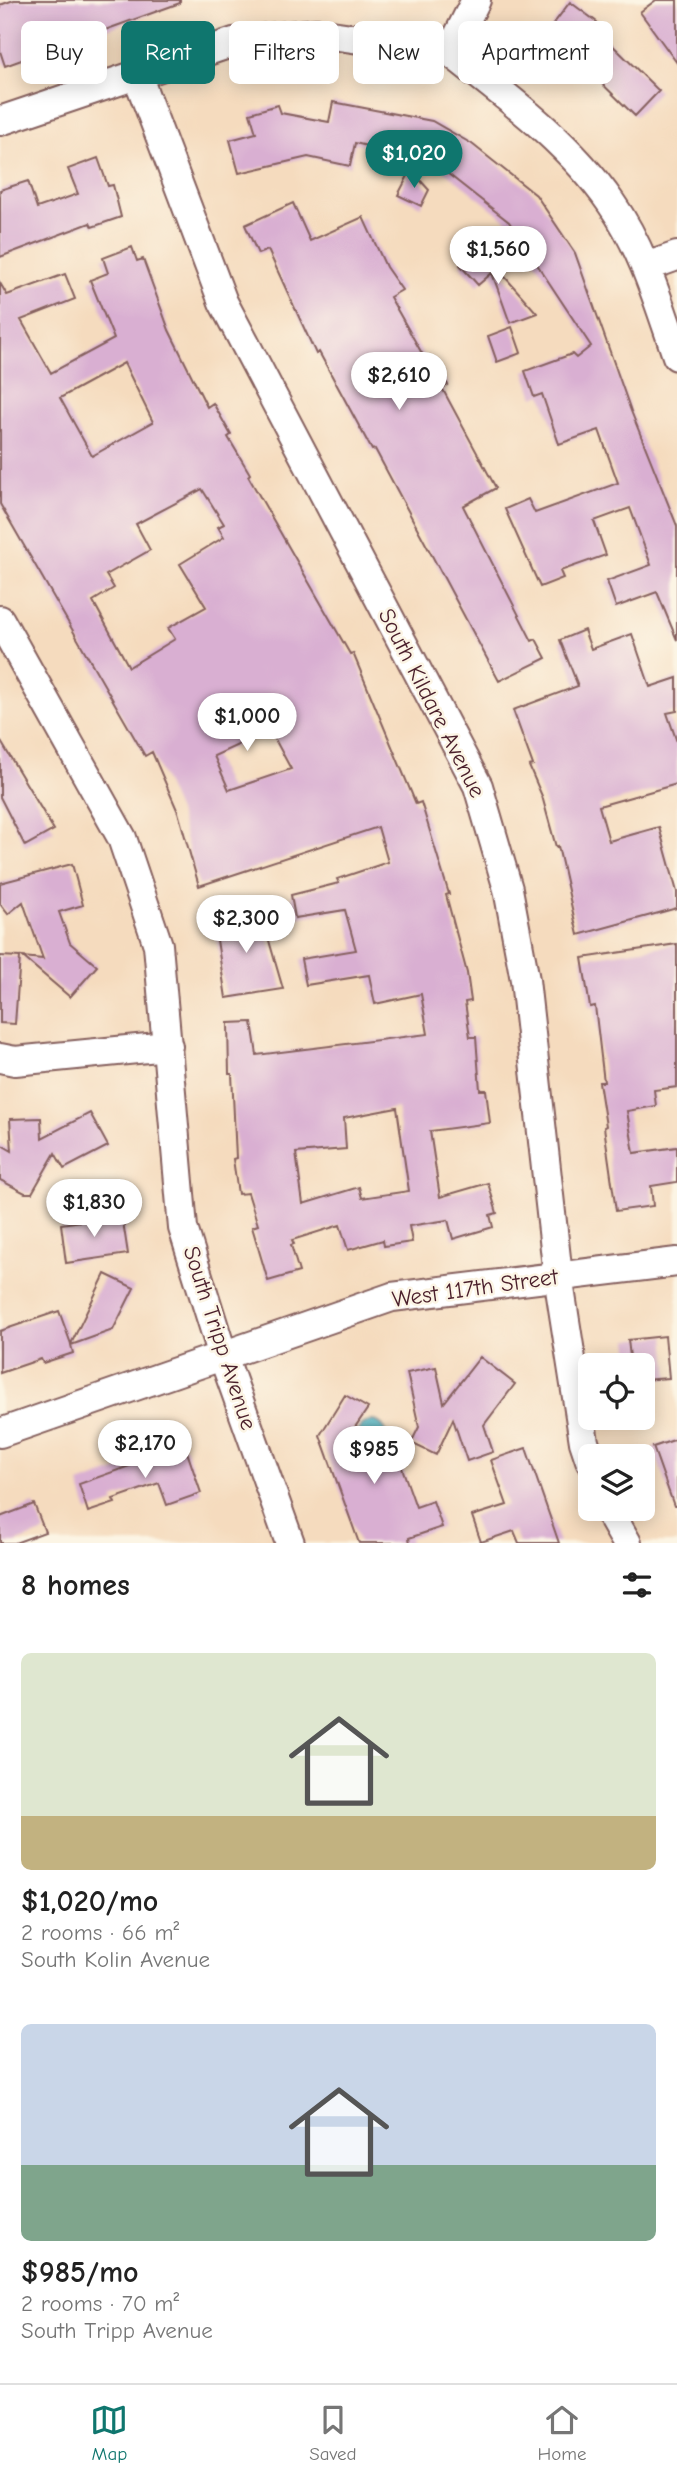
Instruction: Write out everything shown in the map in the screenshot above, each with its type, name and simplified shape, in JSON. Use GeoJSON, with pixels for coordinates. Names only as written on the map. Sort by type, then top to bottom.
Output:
{"type":"FeatureCollection","features":[{"type":"Feature","properties":{"kind":"street"},"geometry":{"type":"LineString","coordinates":[[450,52],[476,0]]}},
{"type":"Feature","properties":{"kind":"street"},"geometry":{"type":"LineString","coordinates":[[215,48],[234,42],[317,33],[450,52],[545,127],[611,202],[646,267],[677,356]]}},
{"type":"Feature","properties":{"kind":"street"},"geometry":{"type":"LineString","coordinates":[[0,121],[121,80]]}},
{"type":"Feature","properties":{"kind":"street","name":"South Kildare Avenue"},"geometry":{"type":"LineString","coordinates":[[140,84],[223,302],[478,786],[508,888],[525,980],[558,1276],[585,1444]]}},
{"type":"Feature","properties":{"kind":"street"},"geometry":{"type":"LineString","coordinates":[[646,267],[677,256]]}},
{"type":"Feature","properties":{"kind":"street","name":"South Tripp Avenue"},"geometry":{"type":"LineString","coordinates":[[0,620],[122,838],[158,945],[183,1228],[223,1356],[290,1543]]}},
{"type":"Feature","properties":{"kind":"street"},"geometry":{"type":"LineString","coordinates":[[0,1058],[15,1061],[168,1046]]}},
{"type":"Feature","properties":{"kind":"street","name":"West 117th Street"},"geometry":{"type":"LineString","coordinates":[[0,1433],[392,1297],[677,1262]]}},
{"type":"Feature","properties":{"kind":"street"},"geometry":{"type":"LineString","coordinates":[[614,1521],[627,1543]]}},
{"type":"Feature","properties":{"kind":"water"},"geometry":{"type":"Polygon","coordinates":[[[372,1421],[382,1425],[386,1435],[382,1445],[372,1449],[362,1445],[358,1435],[362,1425],[372,1421]]]}},
{"type":"Feature","properties":{"kind":"building"},"geometry":{"type":"Polygon","coordinates":[[[14,0],[180,0],[180,3],[130,21],[121,21],[121,24],[107,29],[107,21],[21,21],[21,60],[5,66],[0,51],[0,5],[14,0]]]}},
{"type":"Feature","properties":{"kind":"building"},"geometry":{"type":"Polygon","coordinates":[[[656,0],[677,0],[677,63],[640,12],[656,0]]]}},
{"type":"Feature","properties":{"kind":"building"},"geometry":{"type":"Polygon","coordinates":[[[570,2],[596,21],[556,21],[570,2]]]}},
{"type":"Feature","properties":{"kind":"building"},"geometry":{"type":"Polygon","coordinates":[[[613,46],[659,91],[635,116],[602,84],[613,84],[613,46]]]}},
{"type":"Feature","properties":{"kind":"building"},"geometry":{"type":"Polygon","coordinates":[[[333,102],[432,121],[472,144],[536,195],[575,253],[631,411],[677,526],[677,640],[657,592],[616,607],[607,581],[651,565],[630,508],[594,521],[606,555],[560,571],[563,578],[540,587],[505,509],[528,499],[535,513],[618,483],[599,430],[559,444],[542,394],[534,397],[525,371],[572,354],[576,358],[591,346],[509,222],[395,132],[379,149],[355,143],[350,166],[308,157],[239,173],[230,140],[256,133],[250,113],[278,105],[281,113],[329,122],[333,102]]]}},
{"type":"Feature","properties":{"kind":"building"},"geometry":{"type":"Polygon","coordinates":[[[98,158],[108,186],[113,185],[121,217],[92,227],[90,223],[0,257],[0,190],[28,181],[37,208],[78,194],[68,169],[98,158]]]}},
{"type":"Feature","properties":{"kind":"building"},"geometry":{"type":"Polygon","coordinates":[[[411,170],[429,190],[421,206],[398,195],[411,170]]]}},
{"type":"Feature","properties":{"kind":"building"},"geometry":{"type":"Polygon","coordinates":[[[293,203],[310,241],[363,217],[386,267],[402,290],[390,297],[428,364],[435,361],[448,385],[442,388],[496,488],[463,506],[532,641],[536,639],[546,658],[499,681],[375,449],[372,450],[319,352],[316,354],[268,250],[258,254],[245,225],[293,203]]]}},
{"type":"Feature","properties":{"kind":"building"},"geometry":{"type":"Polygon","coordinates":[[[132,247],[137,261],[143,259],[169,330],[207,407],[213,403],[231,435],[228,437],[250,474],[248,476],[350,654],[353,653],[416,804],[421,802],[449,894],[446,895],[467,973],[471,1001],[465,1002],[470,1037],[476,1037],[480,1090],[486,1090],[490,1123],[430,1131],[440,1197],[488,1183],[497,1213],[490,1215],[493,1227],[453,1239],[448,1220],[409,1226],[412,1242],[384,1246],[383,1240],[348,1250],[340,1225],[292,1240],[299,1272],[268,1281],[252,1227],[258,1225],[248,1193],[238,1194],[233,1159],[236,1158],[228,1023],[252,1022],[257,1055],[428,1034],[421,994],[375,1004],[369,975],[306,985],[301,959],[356,950],[345,910],[295,918],[291,895],[339,883],[337,879],[388,862],[378,827],[199,886],[178,812],[152,752],[145,756],[0,504],[0,283],[7,295],[65,274],[75,299],[21,320],[51,373],[114,339],[90,280],[108,273],[103,258],[132,247]],[[124,363],[60,398],[92,456],[153,422],[124,363]],[[202,489],[136,524],[150,550],[106,575],[114,588],[93,601],[129,667],[175,639],[168,628],[206,607],[180,564],[224,537],[218,527],[224,524],[202,489]],[[270,730],[214,756],[229,790],[291,769],[270,730]],[[397,1108],[344,1118],[346,1149],[296,1153],[303,1204],[359,1187],[362,1198],[409,1191],[397,1108]]]}},
{"type":"Feature","properties":{"kind":"building"},"geometry":{"type":"Polygon","coordinates":[[[479,248],[537,313],[510,323],[492,273],[478,285],[460,265],[479,248]]]}},
{"type":"Feature","properties":{"kind":"building"},"geometry":{"type":"Polygon","coordinates":[[[512,327],[521,353],[497,362],[488,336],[512,327]]]}},
{"type":"Feature","properties":{"kind":"building"},"geometry":{"type":"Polygon","coordinates":[[[584,630],[591,649],[632,634],[650,687],[677,678],[677,711],[667,713],[677,742],[677,784],[599,806],[609,841],[659,827],[677,892],[677,908],[578,935],[558,846],[556,847],[542,796],[529,766],[533,765],[513,710],[578,686],[560,640],[584,630]]]}},
{"type":"Feature","properties":{"kind":"building"},"geometry":{"type":"Polygon","coordinates":[[[0,740],[54,830],[25,846],[0,797],[0,740]]]}},
{"type":"Feature","properties":{"kind":"building"},"geometry":{"type":"Polygon","coordinates":[[[72,864],[83,905],[59,912],[70,943],[97,966],[70,997],[23,957],[43,959],[23,902],[8,914],[0,904],[0,883],[72,864]]]}},
{"type":"Feature","properties":{"kind":"building"},"geometry":{"type":"Polygon","coordinates":[[[259,906],[283,989],[226,998],[214,921],[259,906]]]}},
{"type":"Feature","properties":{"kind":"building"},"geometry":{"type":"Polygon","coordinates":[[[677,944],[677,1087],[654,1090],[656,1106],[627,1111],[634,1153],[677,1147],[677,1182],[651,1186],[653,1206],[616,1211],[599,1082],[604,1082],[595,1006],[590,1007],[582,958],[677,944]]]}},
{"type":"Feature","properties":{"kind":"building"},"geometry":{"type":"Polygon","coordinates":[[[0,956],[20,957],[15,1024],[0,1023],[0,956]]]}},
{"type":"Feature","properties":{"kind":"building"},"geometry":{"type":"Polygon","coordinates":[[[90,1113],[108,1146],[64,1169],[55,1153],[32,1193],[25,1193],[0,1180],[0,1144],[12,1151],[10,1119],[41,1118],[42,1138],[90,1113]]]}},
{"type":"Feature","properties":{"kind":"building"},"geometry":{"type":"Polygon","coordinates":[[[122,1215],[128,1254],[66,1263],[61,1224],[122,1215]]]}},
{"type":"Feature","properties":{"kind":"building"},"geometry":{"type":"Polygon","coordinates":[[[105,1274],[134,1288],[113,1330],[71,1345],[73,1353],[43,1363],[41,1359],[0,1373],[0,1331],[59,1311],[71,1344],[105,1274]]]}},
{"type":"Feature","properties":{"kind":"building"},"geometry":{"type":"Polygon","coordinates":[[[665,1336],[669,1378],[655,1379],[655,1353],[630,1353],[628,1340],[665,1336]]]}},
{"type":"Feature","properties":{"kind":"building"},"geometry":{"type":"Polygon","coordinates":[[[480,1357],[515,1384],[484,1425],[493,1452],[467,1461],[453,1419],[436,1455],[411,1443],[419,1427],[407,1373],[436,1367],[444,1403],[480,1357]]]}},
{"type":"Feature","properties":{"kind":"building"},"geometry":{"type":"Polygon","coordinates":[[[345,1395],[368,1408],[349,1436],[359,1465],[396,1451],[416,1507],[433,1501],[442,1527],[409,1538],[410,1543],[359,1543],[320,1435],[345,1395]]]}},
{"type":"Feature","properties":{"kind":"building"},"geometry":{"type":"Polygon","coordinates":[[[677,1439],[677,1506],[674,1506],[655,1446],[677,1439]]]}},
{"type":"Feature","properties":{"kind":"building"},"geometry":{"type":"Polygon","coordinates":[[[185,1446],[201,1493],[167,1505],[159,1483],[113,1499],[115,1503],[88,1512],[79,1484],[185,1446]]]}},
{"type":"Feature","properties":{"kind":"building"},"geometry":{"type":"Polygon","coordinates":[[[526,1448],[559,1543],[519,1543],[514,1531],[481,1542],[472,1516],[507,1505],[491,1460],[526,1448]]]}},
{"type":"Feature","properties":{"kind":"building"},"geometry":{"type":"Polygon","coordinates":[[[34,1504],[45,1532],[15,1543],[0,1543],[0,1517],[34,1504]]]}}]}
